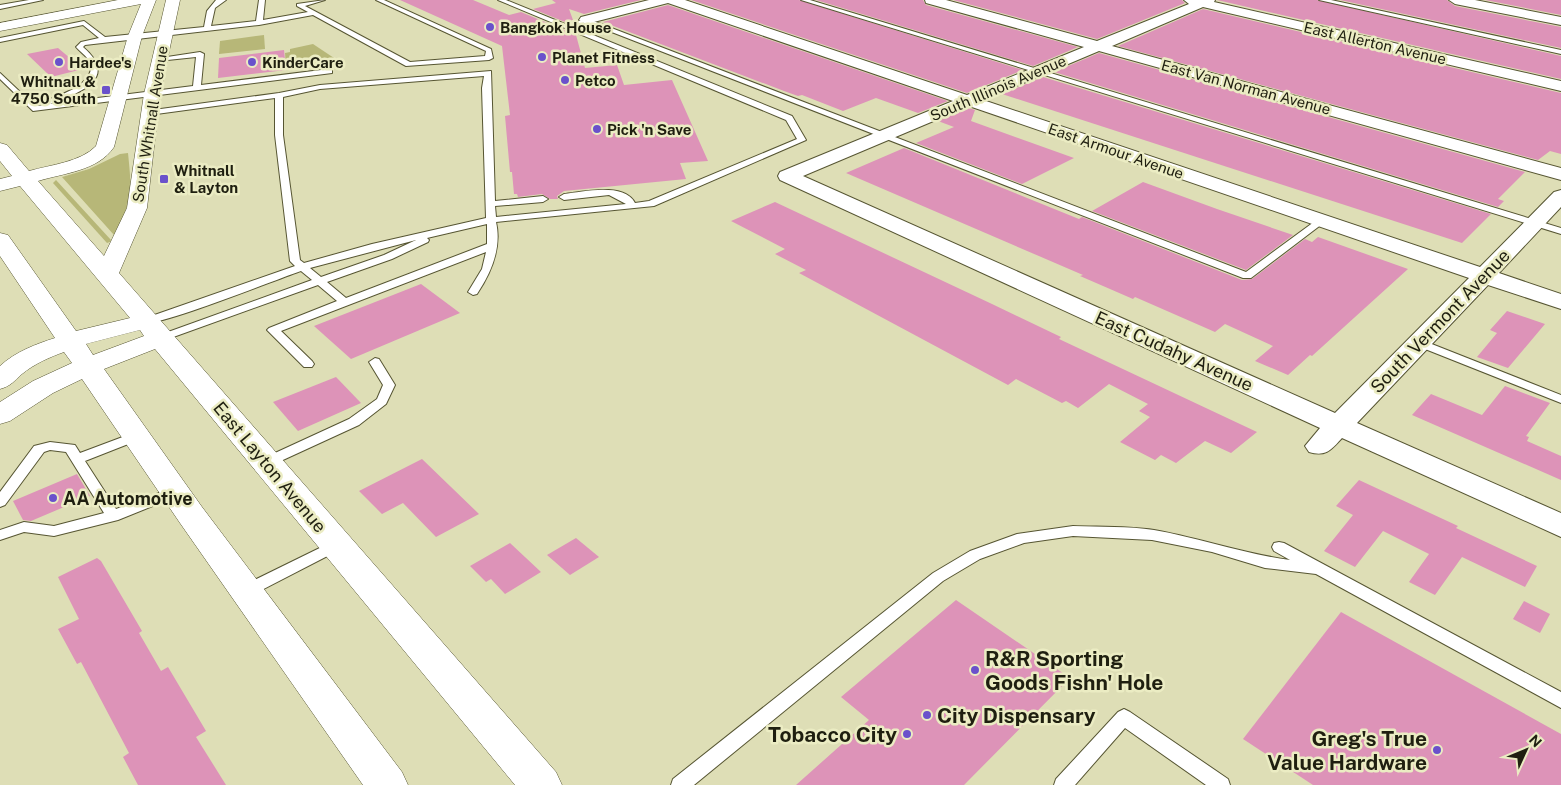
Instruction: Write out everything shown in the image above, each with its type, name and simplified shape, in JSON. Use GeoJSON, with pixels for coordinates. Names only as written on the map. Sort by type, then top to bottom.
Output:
{"type":"FeatureCollection","features":[{"type":"Feature","properties":{"kind":"street"},"geometry":{"type":"LineString","coordinates":[[0,19],[104,0]]}},
{"type":"Feature","properties":{"kind":"street"},"geometry":{"type":"LineString","coordinates":[[0,27],[139,0]]}},
{"type":"Feature","properties":{"kind":"street","name":"South Whitnall Avenue"},"geometry":{"type":"LineString","coordinates":[[0,185],[87,161],[98,155],[106,147],[117,98],[135,36],[149,0]]}},
{"type":"Feature","properties":{"kind":"street","name":"South Whitnall Avenue"},"geometry":{"type":"LineString","coordinates":[[107,273],[137,208],[150,104],[158,59],[173,0]]}},
{"type":"Feature","properties":{"kind":"street"},"geometry":{"type":"LineString","coordinates":[[586,20],[664,0]]}},
{"type":"Feature","properties":{"kind":"street","name":"East Armour Avenue"},"geometry":{"type":"LineString","coordinates":[[672,0],[1561,302]]}},
{"type":"Feature","properties":{"kind":"street","name":"East Van Norman Avenue"},"geometry":{"type":"LineString","coordinates":[[931,0],[1561,174]]}},
{"type":"Feature","properties":{"kind":"street"},"geometry":{"type":"LineString","coordinates":[[1455,0],[1561,21]]}},
{"type":"Feature","properties":{"kind":"street","name":"South Illinois Avenue"},"geometry":{"type":"LineString","coordinates":[[787,176],[1098,46],[1200,1]]}},
{"type":"Feature","properties":{"kind":"street","name":"East Allerton Avenue"},"geometry":{"type":"LineString","coordinates":[[1200,1],[1561,86]]}},
{"type":"Feature","properties":{"kind":"street"},"geometry":{"type":"LineString","coordinates":[[0,23],[80,4]]}},
{"type":"Feature","properties":{"kind":"street","name":"East Layton Avenue"},"geometry":{"type":"LineString","coordinates":[[0,149],[541,785]]}},
{"type":"Feature","properties":{"kind":"street","name":"East Cudahy Avenue"},"geometry":{"type":"LineString","coordinates":[[787,176],[1561,526]]}},
{"type":"Feature","properties":{"kind":"street","name":"South Vermont Avenue"},"geometry":{"type":"LineString","coordinates":[[1319,446],[1561,196]]}},
{"type":"Feature","properties":{"kind":"street"},"geometry":{"type":"LineString","coordinates":[[0,240],[175,492],[387,785]]}},
{"type":"Feature","properties":{"kind":"street"},"geometry":{"type":"LineString","coordinates":[[0,381],[9,369],[37,354],[71,342],[154,329]]}},
{"type":"Feature","properties":{"kind":"street"},"geometry":{"type":"LineString","coordinates":[[0,415],[44,387],[88,366],[154,329]]}},
{"type":"Feature","properties":{"kind":"lane"},"geometry":{"type":"LineString","coordinates":[[0,7],[40,0]]}},
{"type":"Feature","properties":{"kind":"lane"},"geometry":{"type":"LineString","coordinates":[[207,28],[211,6],[216,1],[223,0]]}},
{"type":"Feature","properties":{"kind":"lane"},"geometry":{"type":"LineString","coordinates":[[259,23],[262,0]]}},
{"type":"Feature","properties":{"kind":"lane"},"geometry":{"type":"LineString","coordinates":[[322,0],[298,5],[409,64],[489,58]]}},
{"type":"Feature","properties":{"kind":"lane"},"geometry":{"type":"LineString","coordinates":[[379,0],[489,50],[486,88],[490,204],[494,230],[487,269],[473,292]]}},
{"type":"Feature","properties":{"kind":"lane"},"geometry":{"type":"LineString","coordinates":[[154,329],[188,309],[302,267],[402,240],[440,233],[491,220],[651,204],[802,140],[789,118],[501,0]]}},
{"type":"Feature","properties":{"kind":"lane"},"geometry":{"type":"LineString","coordinates":[[804,0],[1561,231]]}},
{"type":"Feature","properties":{"kind":"lane"},"geometry":{"type":"LineString","coordinates":[[1322,0],[1561,52]]}},
{"type":"Feature","properties":{"kind":"lane"},"geometry":{"type":"LineString","coordinates":[[33,109],[87,84],[94,76],[95,67],[93,60],[79,47],[83,43],[104,39],[259,23],[314,13]]}},
{"type":"Feature","properties":{"kind":"lane"},"geometry":{"type":"LineString","coordinates":[[565,26],[586,20],[1247,276],[1321,221]]}},
{"type":"Feature","properties":{"kind":"lane"},"geometry":{"type":"LineString","coordinates":[[0,40],[84,23],[104,39]]}},
{"type":"Feature","properties":{"kind":"lane"},"geometry":{"type":"LineString","coordinates":[[158,59],[200,54],[197,89]]}},
{"type":"Feature","properties":{"kind":"lane"},"geometry":{"type":"LineString","coordinates":[[150,104],[197,89],[329,72]]}},
{"type":"Feature","properties":{"kind":"lane"},"geometry":{"type":"LineString","coordinates":[[0,75],[11,91],[33,109],[117,98],[150,104],[279,95],[320,87],[488,73]]}},
{"type":"Feature","properties":{"kind":"lane"},"geometry":{"type":"LineString","coordinates":[[279,95],[279,135],[295,260],[345,302]]}},
{"type":"Feature","properties":{"kind":"lane"},"geometry":{"type":"LineString","coordinates":[[564,196],[610,192],[630,200],[632,206]]}},
{"type":"Feature","properties":{"kind":"lane"},"geometry":{"type":"LineString","coordinates":[[490,204],[543,199]]}},
{"type":"Feature","properties":{"kind":"lane"},"geometry":{"type":"LineString","coordinates":[[154,329],[320,281],[388,257],[440,233]]}},
{"type":"Feature","properties":{"kind":"lane"},"geometry":{"type":"LineString","coordinates":[[308,364],[273,330],[492,246]]}},
{"type":"Feature","properties":{"kind":"lane"},"geometry":{"type":"LineString","coordinates":[[1418,343],[1561,399]]}},
{"type":"Feature","properties":{"kind":"lane"},"geometry":{"type":"LineString","coordinates":[[267,462],[354,422],[382,402],[389,385],[374,362]]}},
{"type":"Feature","properties":{"kind":"lane"},"geometry":{"type":"LineString","coordinates":[[78,459],[136,436]]}},
{"type":"Feature","properties":{"kind":"lane"},"geometry":{"type":"LineString","coordinates":[[0,502],[39,449],[50,446],[70,448],[113,516]]}},
{"type":"Feature","properties":{"kind":"lane"},"geometry":{"type":"LineString","coordinates":[[0,536],[24,528],[54,530],[113,516],[175,492]]}},
{"type":"Feature","properties":{"kind":"lane"},"geometry":{"type":"LineString","coordinates":[[680,785],[938,578],[975,555],[1022,538],[1073,531],[1152,535],[1212,547],[1265,562],[1318,568]]}},
{"type":"Feature","properties":{"kind":"lane"},"geometry":{"type":"LineString","coordinates":[[246,591],[336,545]]}},
{"type":"Feature","properties":{"kind":"lane"},"geometry":{"type":"LineString","coordinates":[[1279,547],[1561,702]]}},
{"type":"Feature","properties":{"kind":"lane"},"geometry":{"type":"LineString","coordinates":[[1063,785],[1124,716],[1221,785]]}},
{"type":"Feature","properties":{"kind":"shaded area"},"geometry":{"type":"Polygon","coordinates":[[[264,35],[265,49],[219,54],[220,41],[264,35]]]}},
{"type":"Feature","properties":{"kind":"shaded area"},"geometry":{"type":"Polygon","coordinates":[[[313,44],[340,62],[301,67],[301,64],[286,66],[285,53],[290,52],[290,49],[313,44]]]}},
{"type":"Feature","properties":{"kind":"shaded area"},"geometry":{"type":"Polygon","coordinates":[[[128,153],[130,196],[125,213],[114,235],[62,177],[89,169],[120,154],[128,153]]]}},
{"type":"Feature","properties":{"kind":"shaded area"},"geometry":{"type":"Polygon","coordinates":[[[56,180],[111,240],[110,242],[107,243],[53,183],[56,180]]]}},
{"type":"Feature","properties":{"kind":"building"},"geometry":{"type":"Polygon","coordinates":[[[400,0],[473,0],[509,15],[521,12],[576,35],[585,68],[617,65],[624,85],[672,80],[708,161],[680,163],[686,179],[564,191],[557,196],[558,199],[550,199],[542,194],[518,197],[517,194],[514,194],[512,172],[510,172],[505,116],[510,115],[502,46],[400,0]]]}},
{"type":"Feature","properties":{"kind":"building"},"geometry":{"type":"Polygon","coordinates":[[[552,0],[641,0],[584,14],[569,9],[573,20],[565,22],[533,9],[556,3],[552,0]]]}},
{"type":"Feature","properties":{"kind":"building"},"geometry":{"type":"Polygon","coordinates":[[[691,0],[799,0],[1023,70],[967,93],[691,0]]]}},
{"type":"Feature","properties":{"kind":"building"},"geometry":{"type":"Polygon","coordinates":[[[816,0],[923,0],[926,5],[1078,47],[1033,66],[816,0]]]}},
{"type":"Feature","properties":{"kind":"building"},"geometry":{"type":"Polygon","coordinates":[[[953,0],[1182,0],[1185,3],[1097,39],[953,0]]]}},
{"type":"Feature","properties":{"kind":"building"},"geometry":{"type":"Polygon","coordinates":[[[1217,0],[1317,0],[1561,56],[1561,79],[1217,0]]]}},
{"type":"Feature","properties":{"kind":"building"},"geometry":{"type":"Polygon","coordinates":[[[1340,0],[1447,0],[1455,6],[1561,27],[1561,48],[1340,0]]]}},
{"type":"Feature","properties":{"kind":"building"},"geometry":{"type":"Polygon","coordinates":[[[1485,0],[1561,0],[1561,15],[1485,0]]]}},
{"type":"Feature","properties":{"kind":"building"},"geometry":{"type":"Polygon","coordinates":[[[668,5],[948,101],[918,113],[876,98],[843,111],[802,95],[798,96],[784,91],[603,22],[668,5]]]}},
{"type":"Feature","properties":{"kind":"building"},"geometry":{"type":"Polygon","coordinates":[[[1203,9],[1561,93],[1561,154],[1550,151],[1538,160],[1118,46],[1203,9]]]}},
{"type":"Feature","properties":{"kind":"building","name":"Hardee's"},"geometry":{"type":"Polygon","coordinates":[[[58,48],[83,69],[51,77],[27,54],[58,48]]]}},
{"type":"Feature","properties":{"kind":"building","name":"KinderCare"},"geometry":{"type":"Polygon","coordinates":[[[284,50],[286,70],[218,78],[219,58],[284,50]]]}},
{"type":"Feature","properties":{"kind":"building"},"geometry":{"type":"Polygon","coordinates":[[[1099,53],[1525,172],[1498,199],[1504,201],[1498,207],[1054,72],[1099,53]]]}},
{"type":"Feature","properties":{"kind":"building"},"geometry":{"type":"Polygon","coordinates":[[[1043,77],[1491,214],[1462,243],[1002,94],[1043,77]]]}},
{"type":"Feature","properties":{"kind":"building"},"geometry":{"type":"Polygon","coordinates":[[[969,108],[975,110],[971,121],[1074,158],[1022,184],[916,143],[954,127],[938,121],[969,108]]]}},
{"type":"Feature","properties":{"kind":"building"},"geometry":{"type":"Polygon","coordinates":[[[904,148],[1079,219],[1082,217],[1242,280],[1252,279],[1305,239],[1312,242],[1318,237],[1408,269],[1312,356],[1310,355],[1288,375],[1255,361],[1273,346],[1225,324],[1215,332],[1135,297],[1133,299],[1080,276],[1083,275],[846,173],[904,148]]]}},
{"type":"Feature","properties":{"kind":"building"},"geometry":{"type":"Polygon","coordinates":[[[1143,182],[1293,235],[1246,270],[1092,211],[1143,182]]]}},
{"type":"Feature","properties":{"kind":"building"},"geometry":{"type":"Polygon","coordinates":[[[775,202],[1257,432],[1231,453],[1205,441],[1176,463],[1161,455],[1155,460],[1120,442],[1150,417],[1139,411],[1148,404],[1109,384],[1078,408],[1066,401],[1062,403],[1016,379],[1008,385],[799,273],[806,270],[775,254],[785,249],[731,221],[775,202]]]}},
{"type":"Feature","properties":{"kind":"building"},"geometry":{"type":"Polygon","coordinates":[[[421,284],[460,313],[351,359],[314,326],[421,284]]]}},
{"type":"Feature","properties":{"kind":"building"},"geometry":{"type":"Polygon","coordinates":[[[1507,311],[1545,324],[1508,368],[1477,357],[1497,333],[1490,330],[1507,311]]]}},
{"type":"Feature","properties":{"kind":"building"},"geometry":{"type":"Polygon","coordinates":[[[336,377],[361,403],[298,431],[273,402],[336,377]]]}},
{"type":"Feature","properties":{"kind":"building"},"geometry":{"type":"Polygon","coordinates":[[[1505,386],[1550,403],[1526,436],[1529,437],[1527,441],[1561,456],[1561,480],[1412,415],[1431,394],[1482,415],[1505,386]]]}},
{"type":"Feature","properties":{"kind":"building"},"geometry":{"type":"Polygon","coordinates":[[[422,459],[479,514],[436,537],[403,503],[382,514],[359,491],[422,459]]]}},
{"type":"Feature","properties":{"kind":"building"},"geometry":{"type":"Polygon","coordinates":[[[77,474],[90,496],[31,521],[23,520],[13,501],[77,474]]]}},
{"type":"Feature","properties":{"kind":"building"},"geometry":{"type":"Polygon","coordinates":[[[1359,480],[1458,526],[1456,528],[1537,566],[1525,587],[1462,557],[1435,595],[1409,582],[1429,554],[1383,531],[1355,567],[1324,551],[1353,515],[1336,506],[1359,480]]]}},
{"type":"Feature","properties":{"kind":"building"},"geometry":{"type":"Polygon","coordinates":[[[576,538],[599,557],[570,575],[547,555],[576,538]]]}},
{"type":"Feature","properties":{"kind":"building"},"geometry":{"type":"Polygon","coordinates":[[[510,543],[541,572],[505,594],[491,579],[486,582],[470,566],[510,543]]]}},
{"type":"Feature","properties":{"kind":"building"},"geometry":{"type":"Polygon","coordinates":[[[97,558],[101,561],[142,631],[139,633],[161,671],[168,667],[206,731],[196,737],[226,785],[138,785],[123,757],[129,753],[81,662],[77,664],[58,629],[79,619],[58,577],[97,558]]]}},
{"type":"Feature","properties":{"kind":"building"},"geometry":{"type":"Polygon","coordinates":[[[956,600],[1070,678],[964,785],[796,785],[869,720],[841,697],[956,600]]]}},
{"type":"Feature","properties":{"kind":"building"},"geometry":{"type":"Polygon","coordinates":[[[1524,601],[1550,614],[1540,633],[1513,619],[1524,601]]]}},
{"type":"Feature","properties":{"kind":"building"},"geometry":{"type":"Polygon","coordinates":[[[1341,612],[1561,734],[1561,785],[1313,785],[1243,739],[1341,612]]]}},
{"type":"Feature","properties":{"kind":"place","name":"Bangkok House"},"geometry":{"type":"Point","coordinates":[490,27]}},
{"type":"Feature","properties":{"kind":"place","name":"Planet Fitness"},"geometry":{"type":"Point","coordinates":[542,57]}},
{"type":"Feature","properties":{"kind":"place","name":"Hardee's"},"geometry":{"type":"Point","coordinates":[59,62]}},
{"type":"Feature","properties":{"kind":"place","name":"KinderCare"},"geometry":{"type":"Point","coordinates":[252,62]}},
{"type":"Feature","properties":{"kind":"place","name":"Petco"},"geometry":{"type":"Point","coordinates":[565,80]}},
{"type":"Feature","properties":{"kind":"place","name":"Whitnall & 4750 South"},"geometry":{"type":"Point","coordinates":[106,90]}},
{"type":"Feature","properties":{"kind":"place","name":"Pick 'n Save"},"geometry":{"type":"Point","coordinates":[597,129]}},
{"type":"Feature","properties":{"kind":"place","name":"Whitnall & Layton"},"geometry":{"type":"Point","coordinates":[164,179]}},
{"type":"Feature","properties":{"kind":"place","name":"AA Automotive"},"geometry":{"type":"Point","coordinates":[53,498]}},
{"type":"Feature","properties":{"kind":"place","name":"R&R Sporting Goods Fishn' Hole"},"geometry":{"type":"Point","coordinates":[975,670]}},
{"type":"Feature","properties":{"kind":"place","name":"City Dispensary"},"geometry":{"type":"Point","coordinates":[927,715]}},
{"type":"Feature","properties":{"kind":"place","name":"Tobacco City"},"geometry":{"type":"Point","coordinates":[907,734]}},
{"type":"Feature","properties":{"kind":"place","name":"Greg's True Value Hardware"},"geometry":{"type":"Point","coordinates":[1437,750]}}]}
